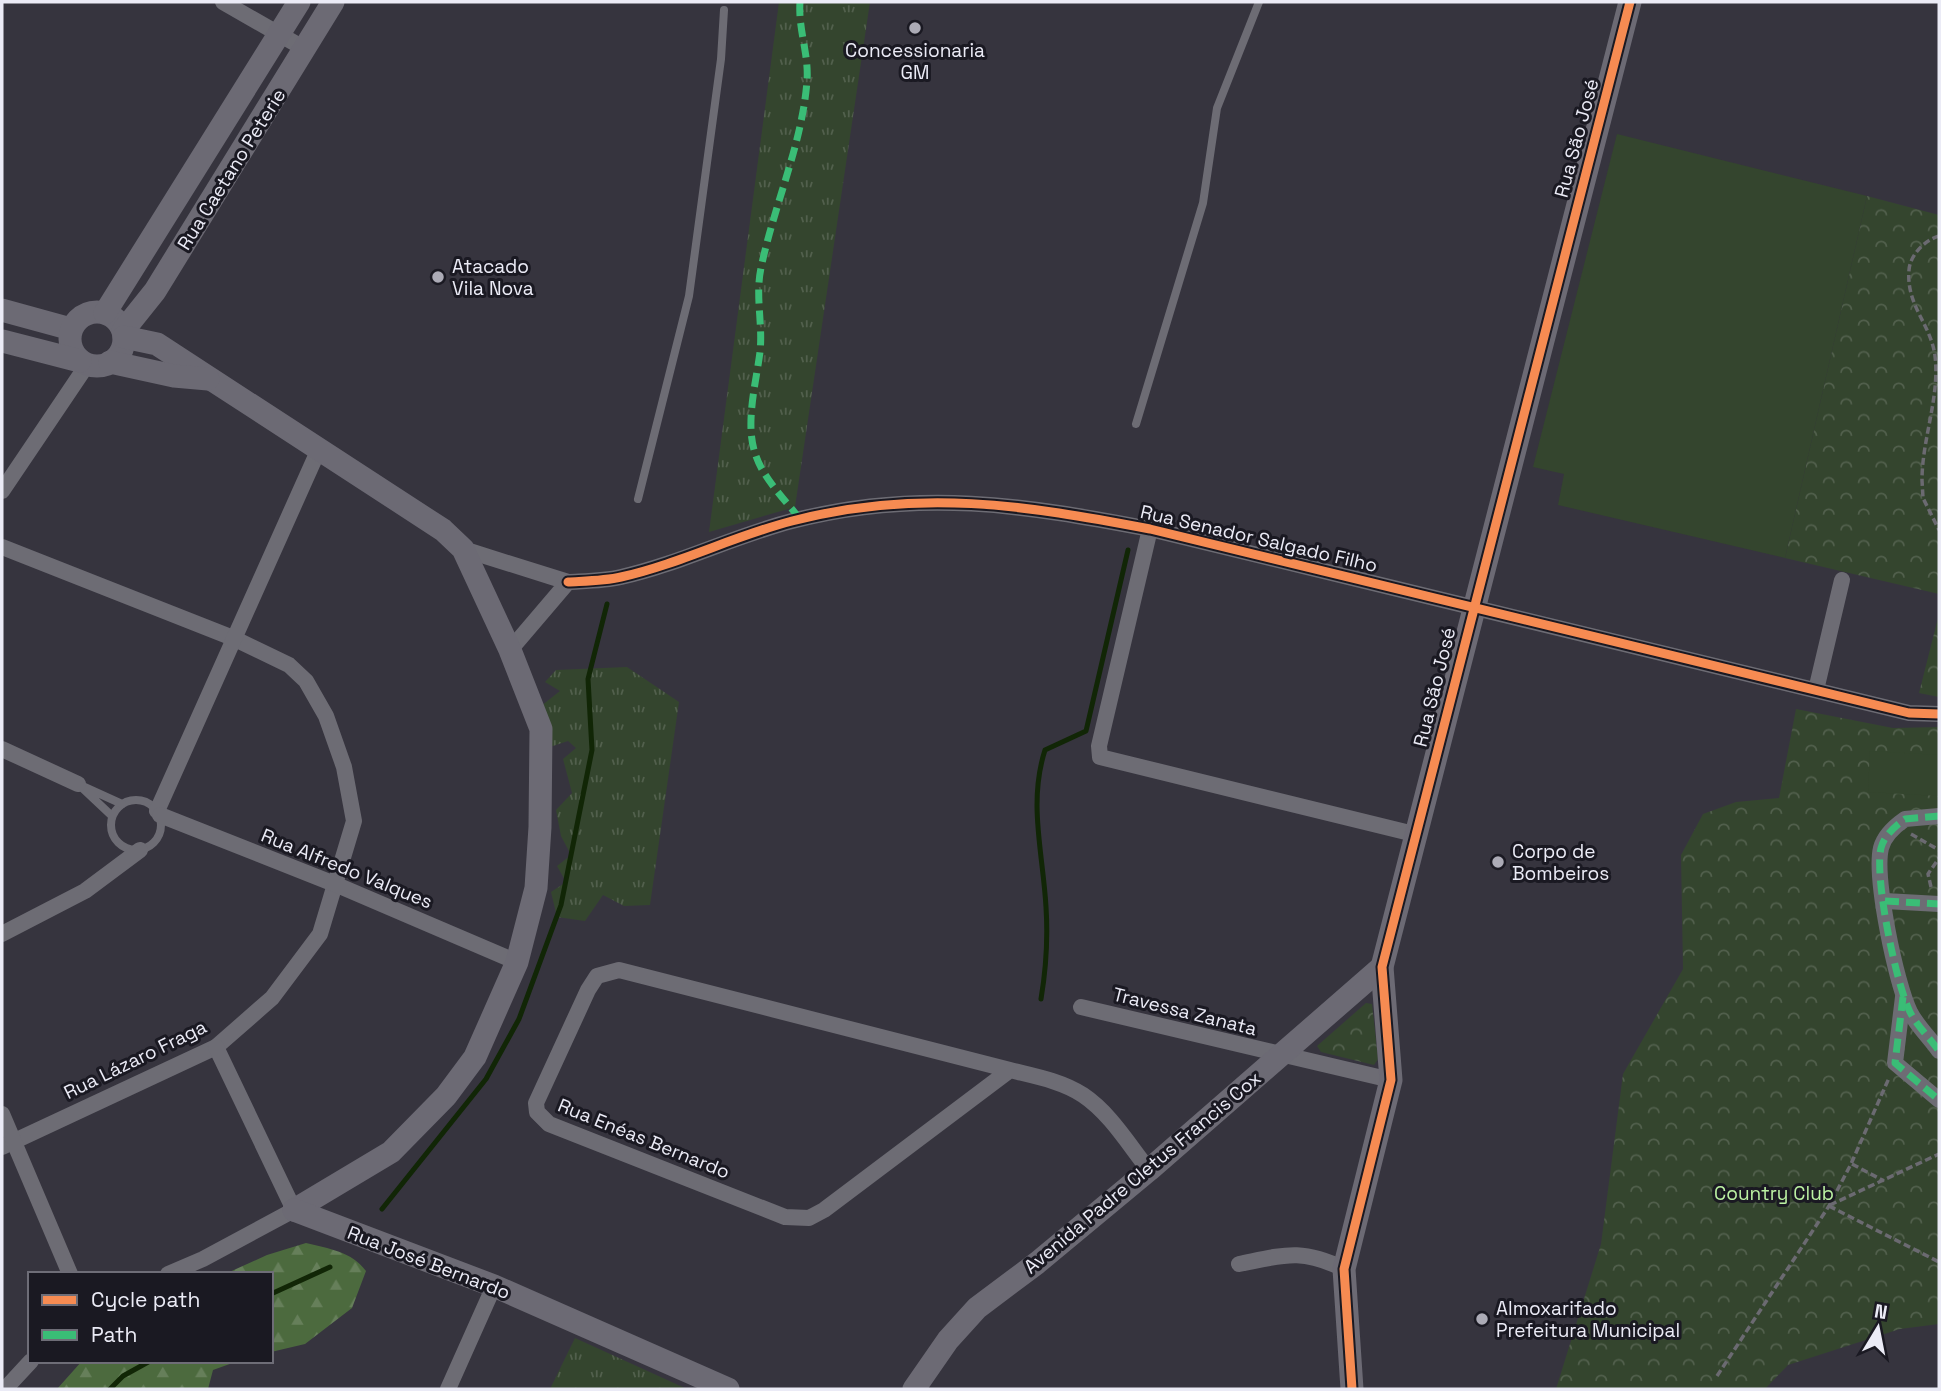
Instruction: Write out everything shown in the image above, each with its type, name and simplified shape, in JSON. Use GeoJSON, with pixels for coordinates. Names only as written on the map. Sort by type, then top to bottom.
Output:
{"type":"FeatureCollection","features":[{"type":"Feature","properties":{"kind":"street"},"geometry":{"type":"LineString","coordinates":[[223,2],[305,49]]}},
{"type":"Feature","properties":{"kind":"street","name":"Rua Caetano Peterie"},"geometry":{"type":"LineString","coordinates":[[105,313],[299,2]]}},
{"type":"Feature","properties":{"kind":"street","name":"Rua Caetano Peterie"},"geometry":{"type":"LineString","coordinates":[[124,334],[155,291],[332,2]]}},
{"type":"Feature","properties":{"kind":"street","name":"Rua São José"},"geometry":{"type":"LineString","coordinates":[[1352,1389],[1344,1269],[1391,1080],[1382,967],[1414,834],[1630,2]]}},
{"type":"Feature","properties":{"kind":"street"},"geometry":{"type":"LineString","coordinates":[[2,310],[71,329]]}},
{"type":"Feature","properties":{"kind":"street"},"geometry":{"type":"LineString","coordinates":[[83,363],[72,352],[69,341],[71,329],[85,314],[105,313],[113,316],[124,334],[157,344],[443,530],[463,549],[510,650],[541,729],[536,888],[517,962],[475,1057],[446,1096],[391,1152],[294,1210],[203,1259],[173,1272]]}},
{"type":"Feature","properties":{"kind":"street"},"geometry":{"type":"LineString","coordinates":[[2,341],[96,366],[110,362],[120,354],[124,334]]}},
{"type":"Feature","properties":{"kind":"street"},"geometry":{"type":"LineString","coordinates":[[110,362],[174,376],[208,379]]}},
{"type":"Feature","properties":{"kind":"street"},"geometry":{"type":"LineString","coordinates":[[2,491],[83,363]]}},
{"type":"Feature","properties":{"kind":"street"},"geometry":{"type":"LineString","coordinates":[[159,813],[233,638],[319,449]]}},
{"type":"Feature","properties":{"kind":"street","name":"Rua Senador Salgado Filho"},"geometry":{"type":"LineString","coordinates":[[568,582],[620,578],[793,521],[873,505],[944,500],[990,504],[1051,510],[1150,529],[1909,713],[1939,714]]}},
{"type":"Feature","properties":{"kind":"street"},"geometry":{"type":"LineString","coordinates":[[1150,529],[1098,750],[1100,757],[1414,834]]}},
{"type":"Feature","properties":{"kind":"street","name":"Rua Lázaro Fraga"},"geometry":{"type":"LineString","coordinates":[[2,547],[233,638],[289,665],[306,681],[326,716],[344,766],[354,821],[337,885],[320,934],[272,998],[216,1047],[8,1143]]}},
{"type":"Feature","properties":{"kind":"street"},"geometry":{"type":"LineString","coordinates":[[463,549],[568,582],[510,650]]}},
{"type":"Feature","properties":{"kind":"street"},"geometry":{"type":"LineString","coordinates":[[1816,690],[1842,580]]}},
{"type":"Feature","properties":{"kind":"street"},"geometry":{"type":"LineString","coordinates":[[2,750],[78,784]]}},
{"type":"Feature","properties":{"kind":"street","name":"Rua Alfredo Valques"},"geometry":{"type":"LineString","coordinates":[[159,813],[517,962]]}},
{"type":"Feature","properties":{"kind":"street"},"geometry":{"type":"LineString","coordinates":[[1939,816],[1905,819],[1891,831],[1880,851],[1893,961],[1903,997],[1912,1015],[1939,1051]]}},
{"type":"Feature","properties":{"kind":"street"},"geometry":{"type":"LineString","coordinates":[[2,934],[85,891],[140,850]]}},
{"type":"Feature","properties":{"kind":"street"},"geometry":{"type":"LineString","coordinates":[[1885,901],[1937,900]]}},
{"type":"Feature","properties":{"kind":"street","name":"Avenida Padre Cletus Francis Cox"},"geometry":{"type":"LineString","coordinates":[[914,1389],[948,1340],[977,1308],[1037,1263],[1149,1170],[1382,967]]}},
{"type":"Feature","properties":{"kind":"street","name":"Rua Enéas Bernardo"},"geometry":{"type":"LineString","coordinates":[[1010,1070],[824,1210],[799,1219],[785,1217],[549,1124],[537,1112],[537,1103],[588,990],[597,976],[608,971],[619,971],[1010,1070],[1052,1081],[1083,1094],[1105,1114],[1149,1170]]}},
{"type":"Feature","properties":{"kind":"street"},"geometry":{"type":"LineString","coordinates":[[1903,997],[1895,1063],[1939,1100]]}},
{"type":"Feature","properties":{"kind":"street","name":"Travessa Zanata"},"geometry":{"type":"LineString","coordinates":[[1081,1007],[1278,1056],[1391,1080]]}},
{"type":"Feature","properties":{"kind":"street"},"geometry":{"type":"LineString","coordinates":[[216,1047],[294,1210]]}},
{"type":"Feature","properties":{"kind":"street"},"geometry":{"type":"LineString","coordinates":[[2,1114],[8,1143],[68,1272]]}},
{"type":"Feature","properties":{"kind":"street","name":"Rua José Bernardo"},"geometry":{"type":"LineString","coordinates":[[294,1210],[494,1286],[728,1389]]}},
{"type":"Feature","properties":{"kind":"street"},"geometry":{"type":"LineString","coordinates":[[1239,1264],[1289,1254],[1318,1256],[1344,1269]]}},
{"type":"Feature","properties":{"kind":"street"},"geometry":{"type":"LineString","coordinates":[[448,1389],[494,1286]]}},
{"type":"Feature","properties":{"kind":"street"},"geometry":{"type":"LineString","coordinates":[[5,1389],[28,1363]]}},
{"type":"Feature","properties":{"kind":"lane"},"geometry":{"type":"LineString","coordinates":[[1136,424],[1203,203],[1217,108],[1259,2]]}},
{"type":"Feature","properties":{"kind":"lane"},"geometry":{"type":"LineString","coordinates":[[638,499],[689,296],[721,59],[724,9]]}},
{"type":"Feature","properties":{"kind":"lane"},"geometry":{"type":"LineString","coordinates":[[78,784],[122,804]]}},
{"type":"Feature","properties":{"kind":"lane"},"geometry":{"type":"LineString","coordinates":[[78,784],[112,816]]}},
{"type":"Feature","properties":{"kind":"lane"},"geometry":{"type":"LineString","coordinates":[[129,800],[145,801],[159,813],[161,830],[154,844],[140,850],[123,846],[116,841],[111,824],[112,816],[122,804],[129,800]]}},
{"type":"Feature","properties":{"kind":"path"},"geometry":{"type":"LineString","coordinates":[[1939,236],[1921,247],[1909,267],[1915,311],[1929,331],[1935,357],[1934,382],[1922,460],[1923,498],[1939,530]]}},
{"type":"Feature","properties":{"kind":"path"},"geometry":{"type":"LineString","coordinates":[[1905,819],[1913,837],[1939,850]]}},
{"type":"Feature","properties":{"kind":"path"},"geometry":{"type":"LineString","coordinates":[[1937,900],[1928,874],[1939,858]]}},
{"type":"Feature","properties":{"kind":"path"},"geometry":{"type":"LineString","coordinates":[[1717,1376],[1829,1206],[1851,1164],[1895,1063]]}},
{"type":"Feature","properties":{"kind":"path"},"geometry":{"type":"LineString","coordinates":[[1829,1206],[1939,1154]]}},
{"type":"Feature","properties":{"kind":"path"},"geometry":{"type":"LineString","coordinates":[[1851,1164],[1884,1181]]}},
{"type":"Feature","properties":{"kind":"path"},"geometry":{"type":"LineString","coordinates":[[1829,1206],[1939,1262]]}},
{"type":"Feature","properties":{"kind":"green space"},"geometry":{"type":"Polygon","coordinates":[[[779,2],[870,2],[795,507],[709,532],[779,2]]]}},
{"type":"Feature","properties":{"kind":"green space"},"geometry":{"type":"Polygon","coordinates":[[[1617,134],[1867,196],[1785,558],[1558,505],[1564,474],[1533,467],[1617,134]]]}},
{"type":"Feature","properties":{"kind":"green space"},"geometry":{"type":"Polygon","coordinates":[[[1867,196],[1939,215],[1939,594],[1785,558],[1867,196]]]}},
{"type":"Feature","properties":{"kind":"green space"},"geometry":{"type":"Polygon","coordinates":[[[1939,614],[1939,697],[1919,693],[1939,614]]]}},
{"type":"Feature","properties":{"kind":"green space"},"geometry":{"type":"Polygon","coordinates":[[[627,667],[679,702],[650,905],[624,906],[603,895],[585,921],[557,917],[551,892],[566,882],[557,866],[571,855],[561,836],[556,810],[572,793],[563,759],[576,748],[568,741],[550,747],[541,706],[560,691],[545,682],[556,670],[627,667]]]}},
{"type":"Feature","properties":{"kind":"green space","name":"Country Club"},"geometry":{"type":"Polygon","coordinates":[[[1796,709],[1893,728],[1939,727],[1939,1324],[1900,1329],[1788,1365],[1765,1389],[1556,1389],[1601,1244],[1623,1074],[1683,969],[1681,855],[1703,814],[1736,802],[1779,798],[1796,709]]]}},
{"type":"Feature","properties":{"kind":"green space"},"geometry":{"type":"Polygon","coordinates":[[[1870,751],[1939,755],[1939,796],[1868,792],[1870,751]]]}},
{"type":"Feature","properties":{"kind":"green space"},"geometry":{"type":"Polygon","coordinates":[[[1366,1003],[1372,1004],[1378,1059],[1374,1065],[1321,1052],[1317,1046],[1366,1003]]]}},
{"type":"Feature","properties":{"kind":"green space"},"geometry":{"type":"Polygon","coordinates":[[[306,1243],[346,1255],[366,1271],[352,1308],[305,1344],[273,1352],[273,1272],[229,1272],[267,1255],[306,1243]]]}},
{"type":"Feature","properties":{"kind":"green space"},"geometry":{"type":"Polygon","coordinates":[[[575,1338],[687,1389],[550,1389],[575,1338]]]}},
{"type":"Feature","properties":{"kind":"green space"},"geometry":{"type":"Polygon","coordinates":[[[80,1363],[232,1363],[213,1370],[208,1389],[57,1389],[80,1363]]]}},
{"type":"Feature","properties":{"kind":"waterway"},"geometry":{"type":"LineString","coordinates":[[1041,999],[1047,930],[1037,809],[1040,770],[1045,750],[1086,731],[1128,550]]}},
{"type":"Feature","properties":{"kind":"waterway"},"geometry":{"type":"LineString","coordinates":[[382,1209],[486,1079],[519,1019],[561,905],[592,750],[588,679],[607,604]]}},
{"type":"Feature","properties":{"kind":"waterway"},"geometry":{"type":"LineString","coordinates":[[273,1293],[330,1267]]}},
{"type":"Feature","properties":{"kind":"waterway"},"geometry":{"type":"LineString","coordinates":[[110,1389],[123,1376],[146,1363]]}},
{"type":"Feature","properties":{"kind":"marked path"},"geometry":{"type":"LineString","coordinates":[[800,2],[807,81],[800,128],[761,268],[761,342],[751,429],[758,462],[774,488],[800,519]]}},
{"type":"Feature","properties":{"kind":"marked path"},"geometry":{"type":"LineString","coordinates":[[1939,816],[1905,819],[1901,822],[1885,839],[1880,862],[1883,905],[1904,998],[1913,1017],[1939,1051]]}},
{"type":"Feature","properties":{"kind":"marked path"},"geometry":{"type":"LineString","coordinates":[[1885,901],[1939,904]]}},
{"type":"Feature","properties":{"kind":"marked path"},"geometry":{"type":"LineString","coordinates":[[1903,997],[1895,1063],[1939,1100]]}},
{"type":"Feature","properties":{"kind":"cycle path"},"geometry":{"type":"LineString","coordinates":[[1352,1389],[1344,1269],[1391,1080],[1382,967],[1630,2]]}},
{"type":"Feature","properties":{"kind":"cycle path"},"geometry":{"type":"LineString","coordinates":[[568,582],[621,577],[685,558],[770,527],[839,511],[928,503],[1015,507],[1150,529],[1909,713],[1939,714]]}},
{"type":"Feature","properties":{"kind":"place","name":"Concessionaria GM"},"geometry":{"type":"Point","coordinates":[915,28]}},
{"type":"Feature","properties":{"kind":"place","name":"Atacado Vila Nova"},"geometry":{"type":"Point","coordinates":[438,277]}},
{"type":"Feature","properties":{"kind":"place","name":"Corpo de Bombeiros"},"geometry":{"type":"Point","coordinates":[1498,862]}},
{"type":"Feature","properties":{"kind":"place","name":"Almoxarifado Prefeitura Municipal"},"geometry":{"type":"Point","coordinates":[1482,1319]}}]}
